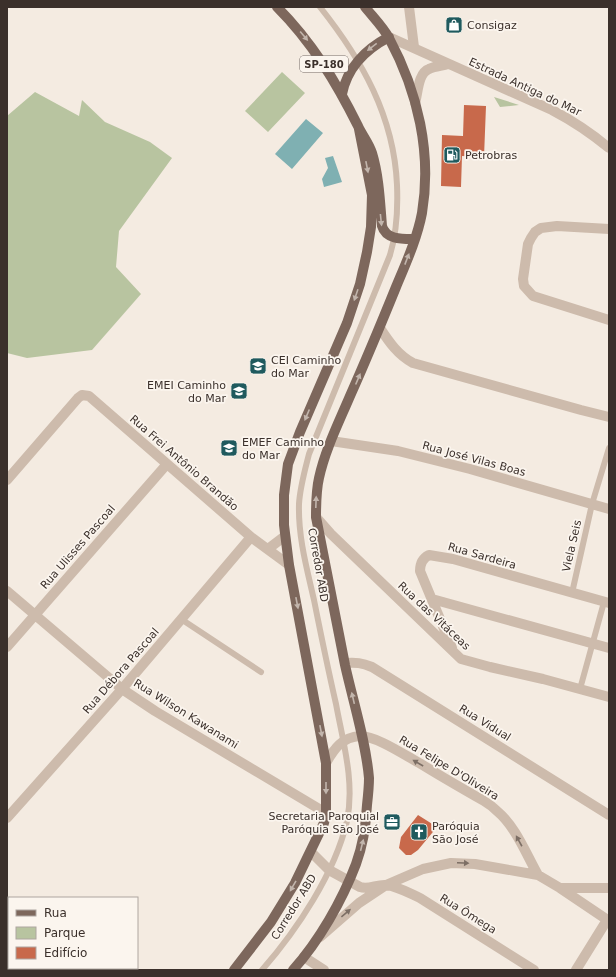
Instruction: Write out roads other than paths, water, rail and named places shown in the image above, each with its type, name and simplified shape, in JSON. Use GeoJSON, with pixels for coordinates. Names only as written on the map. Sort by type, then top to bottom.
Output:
{"type":"FeatureCollection","features":[{"type":"Feature","properties":{"kind":"main road","name":"SP-180"},"geometry":{"type":"LineString","coordinates":[[277,7],[308,41],[342,94],[359,129],[372,195],[371,227],[360,284],[347,323],[300,432],[288,464],[284,495],[285,536],[289,565]]}},
{"type":"Feature","properties":{"kind":"main road"},"geometry":{"type":"LineString","coordinates":[[292,970],[317,939],[349,882],[357,864],[366,824],[369,777],[362,736],[345,664],[316,517],[316,494],[319,477],[331,442],[380,328],[415,239],[422,214],[426,186],[426,156],[416,103],[389,37],[365,7]]}},
{"type":"Feature","properties":{"kind":"main road"},"geometry":{"type":"LineString","coordinates":[[342,94],[344,83],[358,60],[373,46],[389,37]]}},
{"type":"Feature","properties":{"kind":"main road"},"geometry":{"type":"LineString","coordinates":[[359,129],[369,145],[375,166],[382,228],[385,233],[395,238],[415,239]]}},
{"type":"Feature","properties":{"kind":"main road"},"geometry":{"type":"LineString","coordinates":[[234,970],[271,922],[295,883],[324,823],[326,813],[326,763],[289,565]]}},
{"type":"Feature","properties":{"kind":"street"},"geometry":{"type":"LineString","coordinates":[[409,7],[414,47]]}},
{"type":"Feature","properties":{"kind":"street","name":"Estrada Antiga do Mar"},"geometry":{"type":"LineString","coordinates":[[389,37],[552,110],[577,123],[609,148]]}},
{"type":"Feature","properties":{"kind":"street"},"geometry":{"type":"LineString","coordinates":[[416,103],[424,71],[448,64]]}},
{"type":"Feature","properties":{"kind":"street"},"geometry":{"type":"LineString","coordinates":[[609,229],[557,226],[542,228],[535,232],[528,244],[523,279],[524,286],[533,296],[609,320]]}},
{"type":"Feature","properties":{"kind":"street"},"geometry":{"type":"LineString","coordinates":[[380,328],[397,352],[413,363],[609,417]]}},
{"type":"Feature","properties":{"kind":"street","name":"Rua Frei Antônio Brandão"},"geometry":{"type":"LineString","coordinates":[[7,480],[78,398],[82,395],[86,395],[251,537],[289,565]]}},
{"type":"Feature","properties":{"kind":"street","name":"Rua José Vilas Boas"},"geometry":{"type":"LineString","coordinates":[[331,442],[383,448],[405,453],[470,469],[609,509]]}},
{"type":"Feature","properties":{"kind":"street","name":"Rua Ulisses Pascoal"},"geometry":{"type":"LineString","coordinates":[[7,647],[167,464]]}},
{"type":"Feature","properties":{"kind":"street","name":"Rua das Vitáceas"},"geometry":{"type":"LineString","coordinates":[[316,517],[336,539],[453,652],[466,661],[609,697]]}},
{"type":"Feature","properties":{"kind":"street"},"geometry":{"type":"LineString","coordinates":[[268,549],[285,536]]}},
{"type":"Feature","properties":{"kind":"street","name":"Rua Débora Pascoal"},"geometry":{"type":"LineString","coordinates":[[7,818],[122,689],[251,537]]}},
{"type":"Feature","properties":{"kind":"street","name":"Rua Sardeira"},"geometry":{"type":"LineString","coordinates":[[453,652],[420,571],[423,560],[429,555],[453,559],[607,602]]}},
{"type":"Feature","properties":{"kind":"street","name":"Rua Wilson Kawanami"},"geometry":{"type":"LineString","coordinates":[[7,591],[122,689],[155,712],[326,813]]}},
{"type":"Feature","properties":{"kind":"street"},"geometry":{"type":"LineString","coordinates":[[432,599],[609,648]]}},
{"type":"Feature","properties":{"kind":"street","name":"Rua Vidual"},"geometry":{"type":"LineString","coordinates":[[345,664],[356,662],[372,667],[609,815]]}},
{"type":"Feature","properties":{"kind":"street"},"geometry":{"type":"LineString","coordinates":[[326,763],[334,749],[343,740],[362,736]]}},
{"type":"Feature","properties":{"kind":"street","name":"Rua Felipe D'Oliveira"},"geometry":{"type":"LineString","coordinates":[[362,736],[378,741],[395,750],[484,801],[498,811],[515,834],[538,875]]}},
{"type":"Feature","properties":{"kind":"street"},"geometry":{"type":"LineString","coordinates":[[311,852],[328,870],[349,882],[364,888],[386,885]]}},
{"type":"Feature","properties":{"kind":"street"},"geometry":{"type":"LineString","coordinates":[[317,939],[359,903],[386,885],[423,869],[451,863],[475,864],[538,875],[608,920],[576,970]]}},
{"type":"Feature","properties":{"kind":"street","name":"Rua Ômega"},"geometry":{"type":"LineString","coordinates":[[386,885],[403,890],[420,898],[534,970]]}},
{"type":"Feature","properties":{"kind":"street"},"geometry":{"type":"LineString","coordinates":[[560,888],[609,888]]}},
{"type":"Feature","properties":{"kind":"street"},"geometry":{"type":"LineString","coordinates":[[304,957],[324,970]]}},
{"type":"Feature","properties":{"kind":"lane","name":"Corredor ABD"},"geometry":{"type":"LineString","coordinates":[[262,970],[285,942],[312,902],[340,844],[347,820],[349,774],[302,546],[299,504],[302,482],[309,454],[390,254],[395,238],[398,203],[396,164],[392,142],[381,105],[358,60],[320,7]]}},
{"type":"Feature","properties":{"kind":"lane","name":"Viela Seis"},"geometry":{"type":"LineString","coordinates":[[572,593],[592,504],[609,448]]}},
{"type":"Feature","properties":{"kind":"lane"},"geometry":{"type":"LineString","coordinates":[[580,689],[607,602]]}},
{"type":"Feature","properties":{"kind":"lane"},"geometry":{"type":"LineString","coordinates":[[182,619],[261,672]]}},
{"type":"Feature","properties":{"kind":"water"},"geometry":{"type":"Polygon","coordinates":[[[306,119],[323,133],[292,169],[275,154],[306,119]]]}},
{"type":"Feature","properties":{"kind":"water"},"geometry":{"type":"Polygon","coordinates":[[[333,156],[342,182],[324,187],[322,179],[328,168],[325,158],[333,156]]]}},
{"type":"Feature","properties":{"kind":"place","name":"Consigaz"},"geometry":{"type":"Point","coordinates":[454,25]}},
{"type":"Feature","properties":{"kind":"place","name":"Petrobras"},"geometry":{"type":"Point","coordinates":[452,155]}},
{"type":"Feature","properties":{"kind":"place","name":"CEI Caminho do Mar"},"geometry":{"type":"Point","coordinates":[258,366]}},
{"type":"Feature","properties":{"kind":"place","name":"EMEI Caminho do Mar"},"geometry":{"type":"Point","coordinates":[239,391]}},
{"type":"Feature","properties":{"kind":"place","name":"EMEF Caminho do Mar"},"geometry":{"type":"Point","coordinates":[229,448]}},
{"type":"Feature","properties":{"kind":"place","name":"Secretaria Paroquial Paróquia São José"},"geometry":{"type":"Point","coordinates":[392,822]}},
{"type":"Feature","properties":{"kind":"place","name":"Paróquia São José"},"geometry":{"type":"Point","coordinates":[419,832]}}]}
